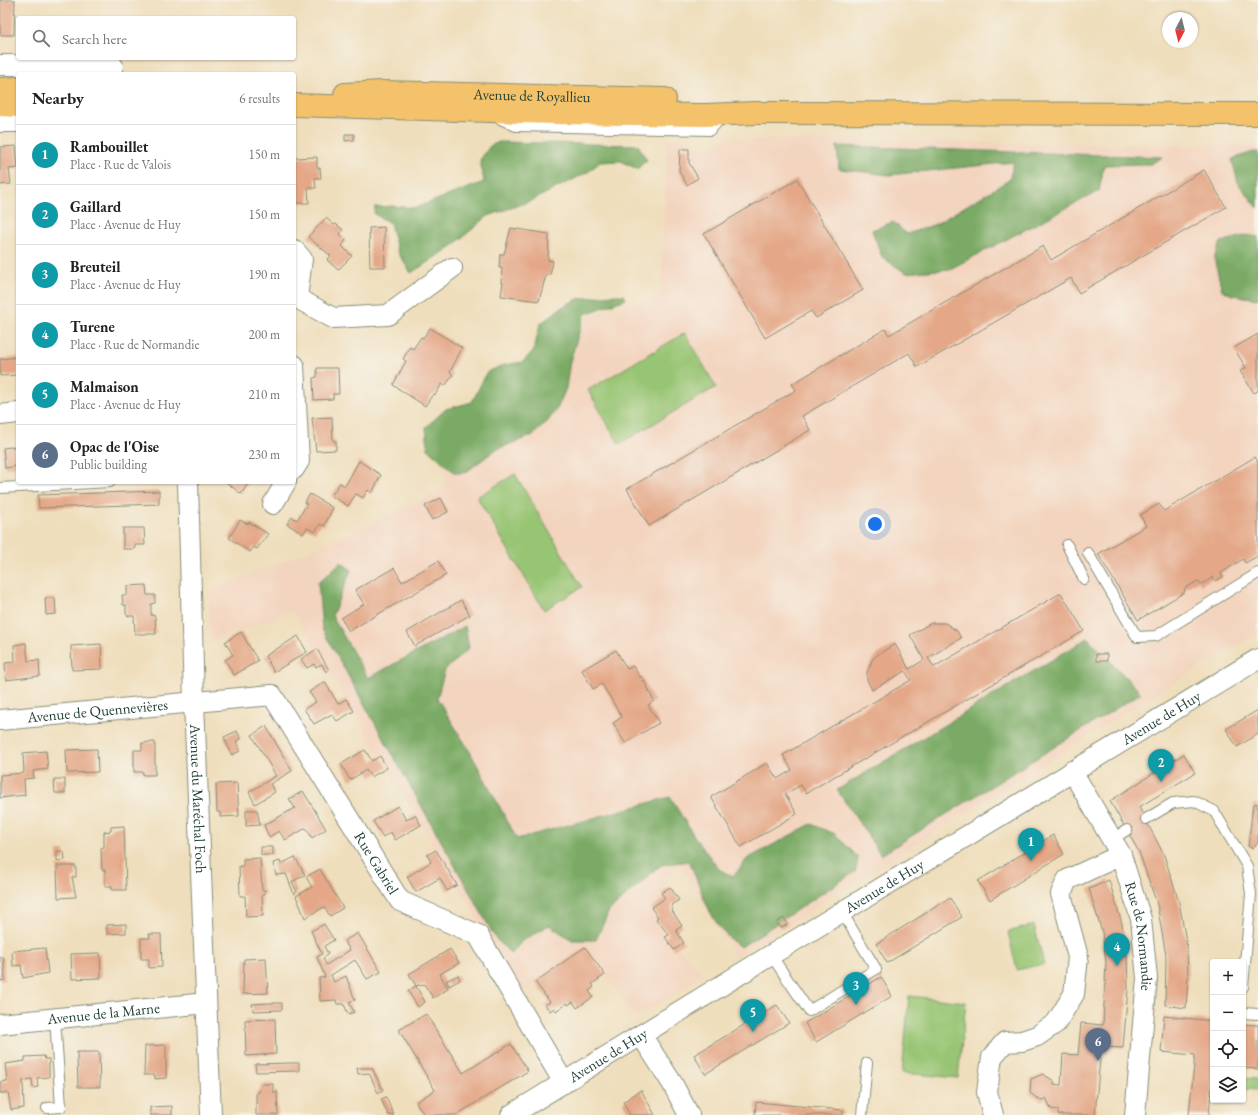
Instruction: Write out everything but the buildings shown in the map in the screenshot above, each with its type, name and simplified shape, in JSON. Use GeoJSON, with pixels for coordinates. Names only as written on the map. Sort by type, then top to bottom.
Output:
{"type":"FeatureCollection","features":[{"type":"Feature","properties":{"kind":"main road"},"geometry":{"type":"LineString","coordinates":[[0,88],[16,88]]}},
{"type":"Feature","properties":{"kind":"main road","name":"Avenue de Royallieu"},"geometry":{"type":"LineString","coordinates":[[298,99],[382,92],[691,100],[756,113]]}},
{"type":"Feature","properties":{"kind":"main road","name":"Avenue de Royallieu"},"geometry":{"type":"LineString","coordinates":[[298,99],[482,111],[725,114],[756,113]]}},
{"type":"Feature","properties":{"kind":"main road"},"geometry":{"type":"LineString","coordinates":[[0,105],[16,106]]}},
{"type":"Feature","properties":{"kind":"main road"},"geometry":{"type":"LineString","coordinates":[[756,113],[1258,114]]}},
{"type":"Feature","properties":{"kind":"street"},"geometry":{"type":"LineString","coordinates":[[0,65],[78,70],[114,66]]}},
{"type":"Feature","properties":{"kind":"street"},"geometry":{"type":"LineString","coordinates":[[0,122],[16,122]]}},
{"type":"Feature","properties":{"kind":"street"},"geometry":{"type":"LineString","coordinates":[[296,252],[302,259],[296,298]]}},
{"type":"Feature","properties":{"kind":"street"},"geometry":{"type":"LineString","coordinates":[[296,304],[333,318],[388,315],[452,268]]}},
{"type":"Feature","properties":{"kind":"street"},"geometry":{"type":"LineString","coordinates":[[296,403],[299,461],[296,466]]}},
{"type":"Feature","properties":{"kind":"street"},"geometry":{"type":"LineString","coordinates":[[0,416],[16,414]]}},
{"type":"Feature","properties":{"kind":"street","name":"Avenue du Maréchal Foch"},"geometry":{"type":"LineString","coordinates":[[188,484],[194,702],[211,1115]]}},
{"type":"Feature","properties":{"kind":"street"},"geometry":{"type":"LineString","coordinates":[[272,504],[285,484]]}},
{"type":"Feature","properties":{"kind":"street","name":"Avenue de Huy"},"geometry":{"type":"LineString","coordinates":[[526,1112],[564,1083],[641,1035],[1258,659]]}},
{"type":"Feature","properties":{"kind":"street","name":"Rue Gabriel"},"geometry":{"type":"LineString","coordinates":[[194,702],[272,695],[400,901],[478,935],[564,1083]]}},
{"type":"Feature","properties":{"kind":"street","name":"Avenue de Quennevières"},"geometry":{"type":"LineString","coordinates":[[0,720],[194,702]]}},
{"type":"Feature","properties":{"kind":"street","name":"Rue de Normandie"},"geometry":{"type":"LineString","coordinates":[[1072,771],[1120,841],[1141,919],[1147,978],[1134,1115]]}},
{"type":"Feature","properties":{"kind":"street"},"geometry":{"type":"LineString","coordinates":[[993,1115],[987,1092],[992,1056],[1005,1042],[1022,1040],[1036,1036],[1056,1023],[1074,994],[1078,957],[1061,894],[1067,880],[1120,841]]}},
{"type":"Feature","properties":{"kind":"street","name":"Avenue de la Marne"},"geometry":{"type":"LineString","coordinates":[[0,1024],[206,1003]]}},
{"type":"Feature","properties":{"kind":"street"},"geometry":{"type":"LineString","coordinates":[[641,1035],[672,1083],[689,1115]]}},
{"type":"Feature","properties":{"kind":"lane"},"geometry":{"type":"LineString","coordinates":[[0,488],[73,484]]}},
{"type":"Feature","properties":{"kind":"lane"},"geometry":{"type":"LineString","coordinates":[[1067,545],[1084,579]]}},
{"type":"Feature","properties":{"kind":"lane"},"geometry":{"type":"LineString","coordinates":[[1088,553],[1137,637],[1156,636],[1258,574]]}},
{"type":"Feature","properties":{"kind":"lane"},"geometry":{"type":"LineString","coordinates":[[1146,819],[1173,803],[1194,801],[1214,812],[1247,866],[1255,895],[1246,965]]}},
{"type":"Feature","properties":{"kind":"lane"},"geometry":{"type":"LineString","coordinates":[[771,955],[809,1011],[876,969],[842,912]]}},
{"type":"Feature","properties":{"kind":"lane"},"geometry":{"type":"LineString","coordinates":[[1246,1013],[1258,1014]]}},
{"type":"Feature","properties":{"kind":"lane"},"geometry":{"type":"LineString","coordinates":[[47,1108],[61,1107],[55,1018]]}},
{"type":"Feature","properties":{"kind":"lane"},"geometry":{"type":"LineString","coordinates":[[862,1115],[867,1063]]}},
{"type":"Feature","properties":{"kind":"shaded area"},"geometry":{"type":"Polygon","coordinates":[[[667,138],[684,139],[692,148],[713,148],[723,139],[1258,146],[1258,633],[1155,694],[735,957],[682,867],[664,878],[670,887],[661,894],[665,899],[652,909],[664,931],[666,931],[669,936],[665,938],[674,950],[679,948],[705,975],[636,1018],[586,948],[522,993],[293,611],[210,642],[209,592],[354,532],[444,489],[445,422],[557,391],[588,315],[661,296],[667,138]]]}},
{"type":"Feature","properties":{"kind":"green space"},"geometry":{"type":"Polygon","coordinates":[[[499,142],[638,145],[647,160],[637,169],[621,161],[600,162],[588,172],[533,200],[488,216],[451,247],[411,273],[398,253],[390,223],[374,214],[375,207],[394,206],[415,208],[484,182],[480,160],[490,146],[499,142]]]}},
{"type":"Feature","properties":{"kind":"green space"},"geometry":{"type":"Polygon","coordinates":[[[837,146],[1163,157],[1151,164],[1104,165],[1099,191],[950,269],[906,273],[882,257],[872,230],[893,222],[907,234],[936,224],[1009,180],[1014,162],[889,175],[839,169],[837,146]]]}},
{"type":"Feature","properties":{"kind":"green space"},"geometry":{"type":"Polygon","coordinates":[[[1253,152],[1258,152],[1258,208],[1238,183],[1232,159],[1253,152]]]}},
{"type":"Feature","properties":{"kind":"green space"},"geometry":{"type":"Polygon","coordinates":[[[1247,235],[1258,237],[1258,299],[1232,295],[1222,290],[1214,258],[1221,242],[1247,235]]]}},
{"type":"Feature","properties":{"kind":"green space"},"geometry":{"type":"Polygon","coordinates":[[[624,295],[626,299],[585,314],[570,361],[566,388],[558,407],[548,421],[533,435],[495,450],[465,473],[455,473],[428,449],[426,427],[446,409],[472,402],[487,372],[504,365],[523,362],[534,350],[540,324],[562,307],[578,299],[624,295]]]}},
{"type":"Feature","properties":{"kind":"green space"},"geometry":{"type":"Polygon","coordinates":[[[685,333],[716,387],[619,444],[588,390],[685,333]]]}},
{"type":"Feature","properties":{"kind":"green space"},"geometry":{"type":"Polygon","coordinates":[[[515,474],[582,587],[544,610],[477,497],[515,474]]]}},
{"type":"Feature","properties":{"kind":"green space"},"geometry":{"type":"Polygon","coordinates":[[[341,562],[351,570],[332,616],[368,678],[465,626],[469,648],[445,670],[437,698],[469,750],[517,839],[670,797],[696,839],[719,869],[733,877],[747,859],[811,824],[835,834],[858,857],[856,871],[741,947],[731,940],[715,920],[703,896],[689,861],[661,865],[609,911],[596,940],[572,940],[549,925],[522,941],[511,954],[496,939],[322,629],[318,583],[341,562]]]}},
{"type":"Feature","properties":{"kind":"green space"},"geometry":{"type":"Polygon","coordinates":[[[1088,638],[1141,693],[881,855],[837,790],[1088,638]]]}},
{"type":"Feature","properties":{"kind":"green space"},"geometry":{"type":"Polygon","coordinates":[[[1034,925],[1044,964],[1017,970],[1008,932],[1034,925]]]}},
{"type":"Feature","properties":{"kind":"green space"},"geometry":{"type":"Polygon","coordinates":[[[909,996],[966,1002],[958,1078],[902,1073],[909,996]]]}},
{"type":"Feature","properties":{"kind":"green space"},"geometry":{"type":"Polygon","coordinates":[[[1246,1078],[1258,1079],[1258,1090],[1246,1089],[1246,1078]]]}},
{"type":"Feature","properties":{"kind":"place","name":"Gaillard"},"geometry":{"type":"Point","coordinates":[1161,782]}},
{"type":"Feature","properties":{"kind":"place","name":"Rambouillet"},"geometry":{"type":"Point","coordinates":[1031,861]}},
{"type":"Feature","properties":{"kind":"place","name":"Turene"},"geometry":{"type":"Point","coordinates":[1117,966]}},
{"type":"Feature","properties":{"kind":"place","name":"Breuteil"},"geometry":{"type":"Point","coordinates":[856,1005]}},
{"type":"Feature","properties":{"kind":"place","name":"Malmaison"},"geometry":{"type":"Point","coordinates":[753,1032]}},
{"type":"Feature","properties":{"kind":"place","name":"Opac de l'Oise"},"geometry":{"type":"Point","coordinates":[1098,1061]}}]}
